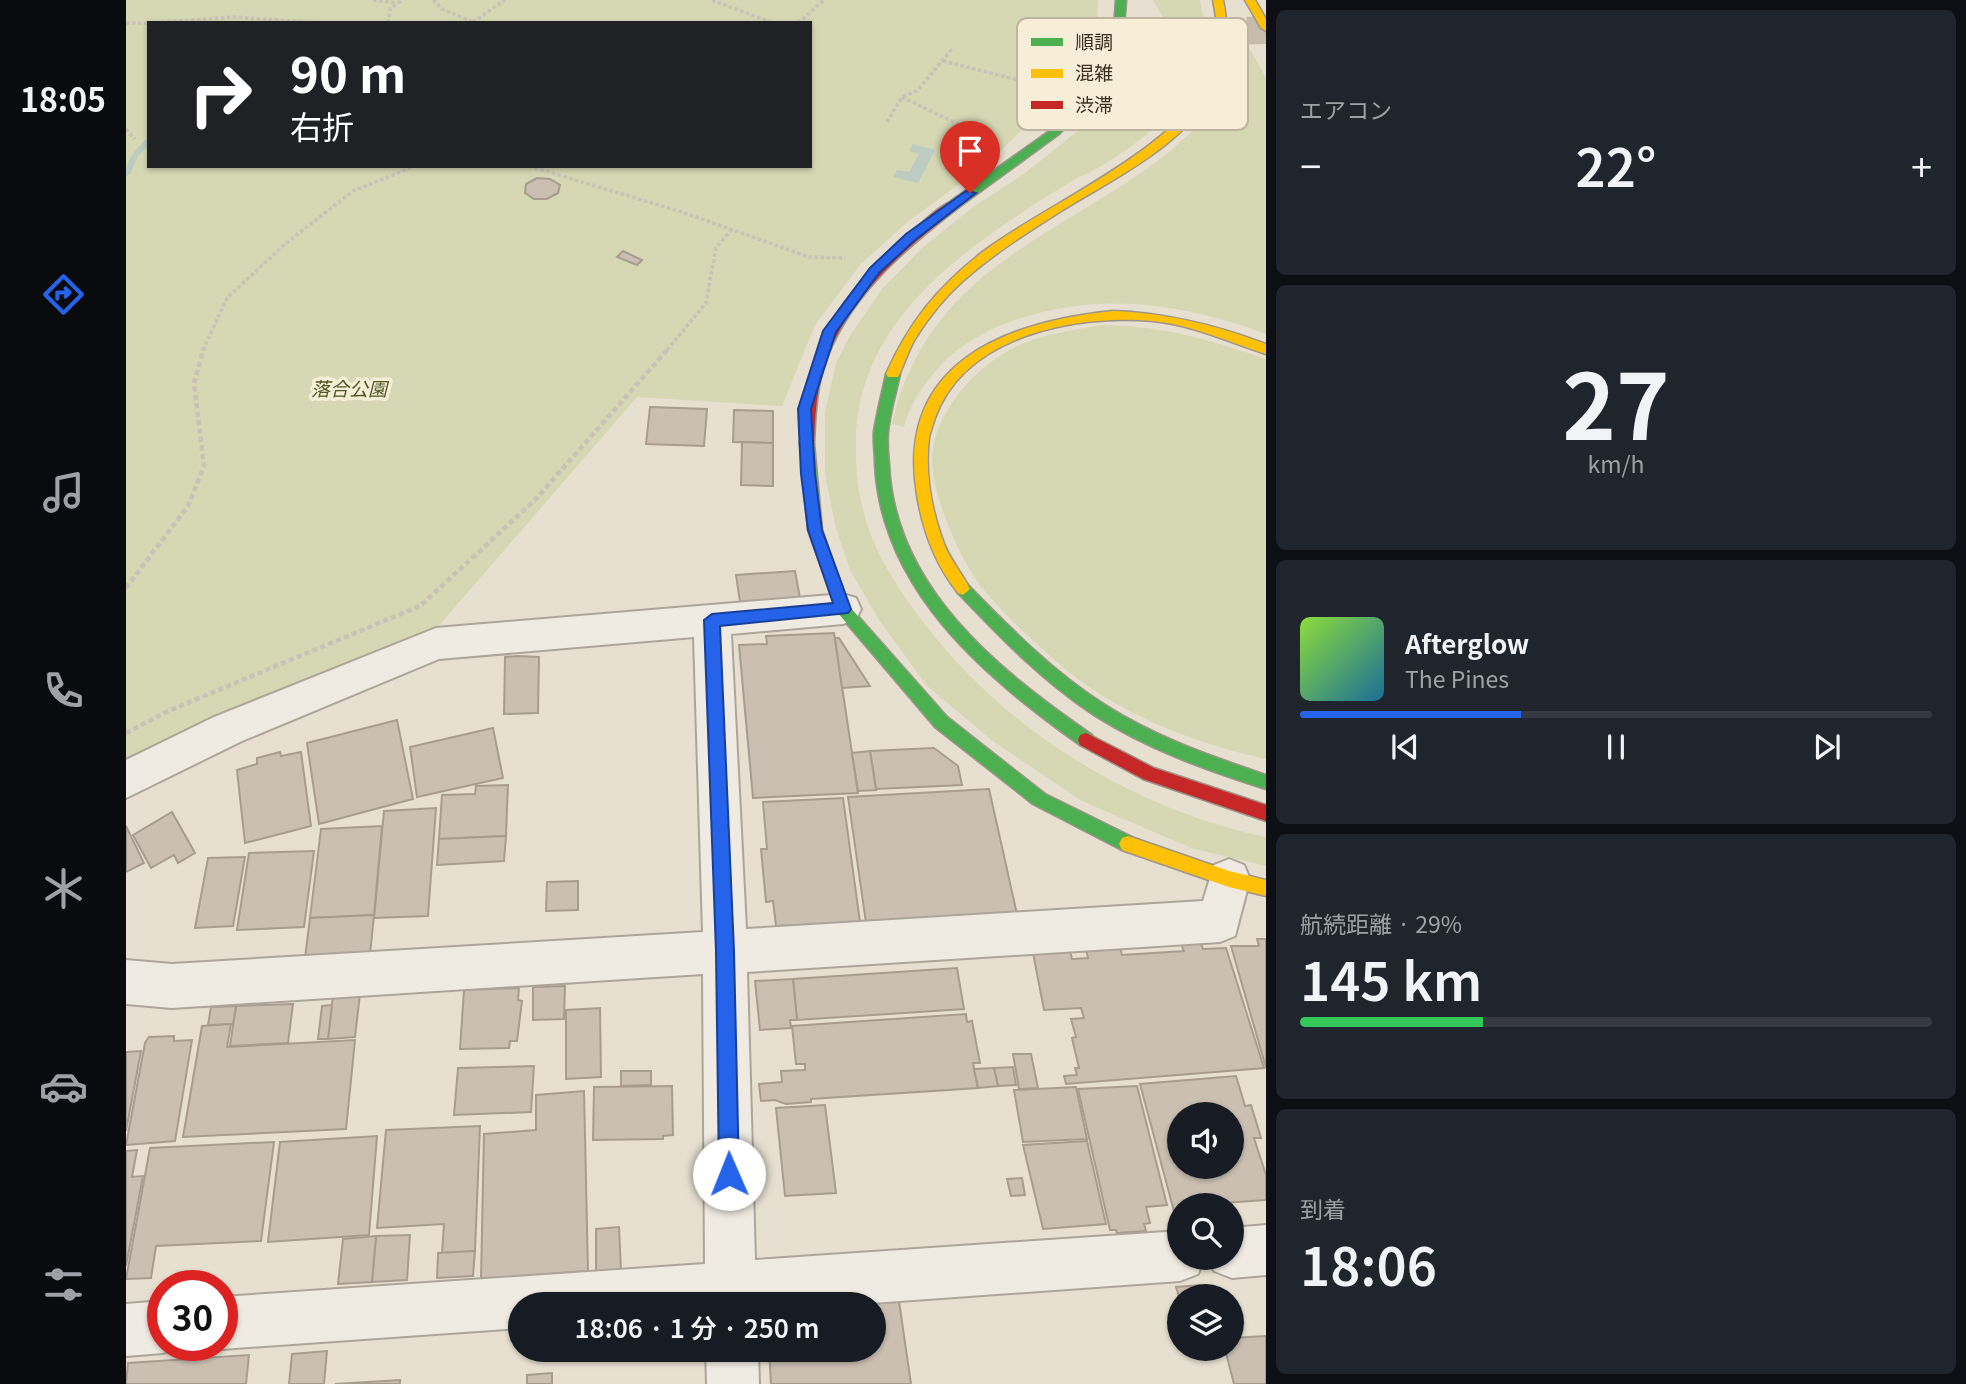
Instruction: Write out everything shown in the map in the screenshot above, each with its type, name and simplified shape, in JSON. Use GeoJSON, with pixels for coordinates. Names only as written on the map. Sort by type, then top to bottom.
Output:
{"type":"FeatureCollection","features":[{"type":"Feature","properties":{"kind":"main road"},"geometry":{"type":"LineString","coordinates":[[1120,18],[1121,0]]}},
{"type":"Feature","properties":{"kind":"main road"},"geometry":{"type":"LineString","coordinates":[[1218,0],[1223,18]]}},
{"type":"Feature","properties":{"kind":"main road"},"geometry":{"type":"LineString","coordinates":[[1250,0],[1266,28]]}},
{"type":"Feature","properties":{"kind":"main road"},"geometry":{"type":"LineString","coordinates":[[1054,130],[911,237],[874,271],[830,331],[805,409],[808,474],[815,530],[843,609],[940,722],[1039,799],[1130,845],[1247,883]]}},
{"type":"Feature","properties":{"kind":"main road"},"geometry":{"type":"LineString","coordinates":[[1172,130],[1152,148],[976,265],[943,294],[914,328],[893,372],[880,428],[881,480],[894,531],[915,579],[956,632],[1014,685],[1066,727],[1133,767],[1266,813]]}},
{"type":"Feature","properties":{"kind":"main road"},"geometry":{"type":"LineString","coordinates":[[1266,349],[1216,329],[1163,318],[1113,316],[1064,321],[1023,332],[985,349],[964,364],[937,394],[920,432],[919,473],[929,520],[945,565],[1027,658],[1146,738],[1218,767],[1266,782]]}},
{"type":"Feature","properties":{"kind":"street"},"geometry":{"type":"LineString","coordinates":[[126,780],[228,729],[436,644],[843,609]]}},
{"type":"Feature","properties":{"kind":"street"},"geometry":{"type":"LineString","coordinates":[[712,620],[725,951],[731,1292]]}},
{"type":"Feature","properties":{"kind":"street"},"geometry":{"type":"LineString","coordinates":[[126,982],[172,986],[1220,921],[1247,883]]}},
{"type":"Feature","properties":{"kind":"street"},"geometry":{"type":"LineString","coordinates":[[1244,1252],[1266,1250]]}},
{"type":"Feature","properties":{"kind":"street"},"geometry":{"type":"LineString","coordinates":[[766,1292],[1167,1257]]}},
{"type":"Feature","properties":{"kind":"street"},"geometry":{"type":"LineString","coordinates":[[238,1322],[508,1307]]}},
{"type":"Feature","properties":{"kind":"street"},"geometry":{"type":"LineString","coordinates":[[126,1330],[147,1328]]}},
{"type":"Feature","properties":{"kind":"street"},"geometry":{"type":"LineString","coordinates":[[732,1362],[733,1384]]}},
{"type":"Feature","properties":{"kind":"path"},"geometry":{"type":"LineString","coordinates":[[373,0],[398,3]]}},
{"type":"Feature","properties":{"kind":"path"},"geometry":{"type":"LineString","coordinates":[[388,21],[390,9],[402,0]]}},
{"type":"Feature","properties":{"kind":"path"},"geometry":{"type":"LineString","coordinates":[[433,0],[442,9],[470,21]]}},
{"type":"Feature","properties":{"kind":"path"},"geometry":{"type":"LineString","coordinates":[[474,21],[505,0]]}},
{"type":"Feature","properties":{"kind":"path"},"geometry":{"type":"LineString","coordinates":[[712,0],[767,21]]}},
{"type":"Feature","properties":{"kind":"path"},"geometry":{"type":"LineString","coordinates":[[800,21],[824,0]]}},
{"type":"Feature","properties":{"kind":"path"},"geometry":{"type":"LineString","coordinates":[[177,21],[246,16],[299,21]]}},
{"type":"Feature","properties":{"kind":"path"},"geometry":{"type":"LineString","coordinates":[[126,23],[147,23]]}},
{"type":"Feature","properties":{"kind":"path"},"geometry":{"type":"LineString","coordinates":[[887,122],[902,97],[917,91],[953,49]]}},
{"type":"Feature","properties":{"kind":"path"},"geometry":{"type":"LineString","coordinates":[[943,61],[1017,80]]}},
{"type":"Feature","properties":{"kind":"path"},"geometry":{"type":"LineString","coordinates":[[902,97],[974,132],[985,146],[984,156]]}},
{"type":"Feature","properties":{"kind":"path"},"geometry":{"type":"LineString","coordinates":[[126,129],[135,139]]}},
{"type":"Feature","properties":{"kind":"path"},"geometry":{"type":"LineString","coordinates":[[126,587],[135,579],[156,546],[188,506],[204,466],[194,383],[206,341],[227,298],[285,244],[353,191],[410,168]]}},
{"type":"Feature","properties":{"kind":"path"},"geometry":{"type":"LineString","coordinates":[[535,168],[732,229],[808,257],[841,260],[849,256]]}},
{"type":"Feature","properties":{"kind":"path"},"geometry":{"type":"LineString","coordinates":[[126,733],[168,711],[420,606],[534,501],[654,366],[706,303],[716,248],[732,229]]}},
{"type":"Feature","properties":{"kind":"green space","name":"落合公園"},"geometry":{"type":"Polygon","coordinates":[[[126,0],[1098,0],[1097,18],[1017,18],[1017,130],[1022,130],[988,163],[906,223],[860,265],[815,325],[782,406],[637,397],[436,629],[126,764],[126,0]]]}},
{"type":"Feature","properties":{"kind":"green space"},"geometry":{"type":"Polygon","coordinates":[[[1153,0],[1200,0],[1203,18],[1163,18],[1153,0]]]}},
{"type":"Feature","properties":{"kind":"green space"},"geometry":{"type":"Polygon","coordinates":[[[1248,46],[1266,78],[1266,334],[1204,315],[1141,304],[1078,306],[1047,311],[1004,324],[965,345],[939,367],[923,388],[909,410],[904,427],[892,424],[909,371],[937,324],[962,296],[1024,246],[1132,179],[1193,130],[1248,130],[1248,46]]]}},
{"type":"Feature","properties":{"kind":"green space"},"geometry":{"type":"Polygon","coordinates":[[[1079,130],[1152,130],[1118,156],[994,231],[959,258],[927,288],[899,320],[876,356],[862,396],[856,440],[859,492],[872,538],[894,580],[924,623],[957,662],[993,698],[1033,731],[1076,760],[1121,785],[1168,807],[1216,824],[1266,837],[1266,866],[1191,848],[1082,801],[994,742],[927,686],[879,620],[850,570],[836,528],[825,475],[825,412],[836,363],[849,337],[882,289],[922,248],[973,207],[1024,174],[1079,130]]]}},
{"type":"Feature","properties":{"kind":"green space"},"geometry":{"type":"Polygon","coordinates":[[[1102,325],[1146,328],[1186,335],[1266,359],[1266,759],[1210,744],[1155,723],[1102,696],[1078,679],[1028,636],[975,579],[943,512],[932,463],[934,445],[947,410],[958,394],[985,367],[1015,347],[1047,336],[1102,325]]]}},
{"type":"Feature","properties":{"kind":"shaded area"},"geometry":{"type":"Polygon","coordinates":[[[913,144],[935,150],[918,183],[893,177],[897,170],[909,172],[919,154],[909,151],[913,144]]]}},
{"type":"Feature","properties":{"kind":"building"},"geometry":{"type":"Polygon","coordinates":[[[537,178],[550,179],[560,185],[558,193],[547,199],[534,199],[525,193],[526,184],[537,178]]]}},
{"type":"Feature","properties":{"kind":"building"},"geometry":{"type":"Polygon","coordinates":[[[623,251],[642,260],[637,265],[617,257],[623,251]]]}},
{"type":"Feature","properties":{"kind":"building"},"geometry":{"type":"Polygon","coordinates":[[[650,407],[707,409],[704,446],[646,444],[650,407]]]}},
{"type":"Feature","properties":{"kind":"building"},"geometry":{"type":"Polygon","coordinates":[[[734,410],[773,411],[773,443],[733,442],[734,410]]]}},
{"type":"Feature","properties":{"kind":"building"},"geometry":{"type":"Polygon","coordinates":[[[742,442],[773,443],[773,486],[741,485],[742,442]]]}},
{"type":"Feature","properties":{"kind":"building"},"geometry":{"type":"Polygon","coordinates":[[[795,571],[800,598],[740,602],[736,575],[795,571]]]}},
{"type":"Feature","properties":{"kind":"building"},"geometry":{"type":"Polygon","coordinates":[[[834,633],[858,793],[753,798],[739,645],[767,644],[766,636],[834,633]]]}},
{"type":"Feature","properties":{"kind":"building"},"geometry":{"type":"Polygon","coordinates":[[[835,638],[839,638],[870,686],[842,688],[835,638]]]}},
{"type":"Feature","properties":{"kind":"building"},"geometry":{"type":"Polygon","coordinates":[[[505,657],[539,657],[538,713],[504,714],[505,657]]]}},
{"type":"Feature","properties":{"kind":"building"},"geometry":{"type":"Polygon","coordinates":[[[397,720],[413,799],[319,824],[307,743],[397,720]]]}},
{"type":"Feature","properties":{"kind":"building"},"geometry":{"type":"Polygon","coordinates":[[[493,728],[503,778],[417,797],[410,747],[493,728]]]}},
{"type":"Feature","properties":{"kind":"building"},"geometry":{"type":"Polygon","coordinates":[[[934,748],[958,766],[962,785],[876,789],[870,751],[934,748]]]}},
{"type":"Feature","properties":{"kind":"building"},"geometry":{"type":"Polygon","coordinates":[[[870,751],[876,790],[858,791],[852,753],[870,751]]]}},
{"type":"Feature","properties":{"kind":"building"},"geometry":{"type":"Polygon","coordinates":[[[280,752],[281,756],[301,752],[311,826],[245,843],[237,770],[257,764],[257,758],[280,752]]]}},
{"type":"Feature","properties":{"kind":"building"},"geometry":{"type":"Polygon","coordinates":[[[508,785],[506,836],[439,839],[442,795],[475,794],[476,786],[508,785]]]}},
{"type":"Feature","properties":{"kind":"building"},"geometry":{"type":"Polygon","coordinates":[[[989,789],[1017,914],[866,923],[848,797],[989,789]]]}},
{"type":"Feature","properties":{"kind":"building"},"geometry":{"type":"Polygon","coordinates":[[[843,798],[860,922],[776,926],[773,901],[766,902],[761,849],[767,849],[763,802],[843,798]]]}},
{"type":"Feature","properties":{"kind":"building"},"geometry":{"type":"Polygon","coordinates":[[[436,808],[428,916],[374,918],[384,811],[436,808]]]}},
{"type":"Feature","properties":{"kind":"building"},"geometry":{"type":"Polygon","coordinates":[[[172,812],[195,853],[178,863],[174,855],[151,868],[133,835],[172,812]]]}},
{"type":"Feature","properties":{"kind":"building"},"geometry":{"type":"Polygon","coordinates":[[[126,826],[144,863],[126,872],[126,826]]]}},
{"type":"Feature","properties":{"kind":"building"},"geometry":{"type":"Polygon","coordinates":[[[382,826],[374,915],[310,918],[321,829],[382,826]]]}},
{"type":"Feature","properties":{"kind":"building"},"geometry":{"type":"Polygon","coordinates":[[[506,836],[504,861],[437,865],[439,839],[506,836]]]}},
{"type":"Feature","properties":{"kind":"building"},"geometry":{"type":"Polygon","coordinates":[[[314,851],[304,927],[237,930],[249,853],[314,851]]]}},
{"type":"Feature","properties":{"kind":"building"},"geometry":{"type":"Polygon","coordinates":[[[245,857],[233,926],[195,928],[208,858],[245,857]]]}},
{"type":"Feature","properties":{"kind":"building"},"geometry":{"type":"Polygon","coordinates":[[[578,881],[578,910],[546,911],[547,882],[578,881]]]}},
{"type":"Feature","properties":{"kind":"building"},"geometry":{"type":"Polygon","coordinates":[[[374,915],[370,955],[305,958],[310,918],[374,915]]]}},
{"type":"Feature","properties":{"kind":"building"},"geometry":{"type":"Polygon","coordinates":[[[1257,939],[1266,939],[1266,1068],[1231,946],[1259,946],[1257,939]]]}},
{"type":"Feature","properties":{"kind":"building"},"geometry":{"type":"Polygon","coordinates":[[[1201,943],[1203,949],[1226,948],[1264,1068],[1066,1084],[1064,1076],[1077,1075],[1075,1068],[1079,1068],[1071,1019],[1084,1018],[1081,1008],[1044,1010],[1033,953],[1070,951],[1072,959],[1088,958],[1086,949],[1120,947],[1122,955],[1184,951],[1181,944],[1201,943]]]}},
{"type":"Feature","properties":{"kind":"building"},"geometry":{"type":"Polygon","coordinates":[[[957,968],[964,1009],[797,1020],[793,979],[957,968]]]}},
{"type":"Feature","properties":{"kind":"building"},"geometry":{"type":"Polygon","coordinates":[[[793,979],[797,1020],[790,1020],[791,1028],[760,1030],[755,981],[793,979]]]}},
{"type":"Feature","properties":{"kind":"building"},"geometry":{"type":"Polygon","coordinates":[[[565,986],[564,1019],[533,1020],[533,987],[565,986]]]}},
{"type":"Feature","properties":{"kind":"building"},"geometry":{"type":"Polygon","coordinates":[[[519,988],[518,1000],[522,1001],[517,1041],[510,1041],[509,1048],[460,1049],[464,990],[519,988]]]}},
{"type":"Feature","properties":{"kind":"building"},"geometry":{"type":"Polygon","coordinates":[[[360,994],[355,1037],[328,1039],[333,995],[360,994]]]}},
{"type":"Feature","properties":{"kind":"building"},"geometry":{"type":"Polygon","coordinates":[[[293,1004],[288,1043],[230,1046],[236,1006],[293,1004]]]}},
{"type":"Feature","properties":{"kind":"building"},"geometry":{"type":"Polygon","coordinates":[[[332,1005],[328,1039],[318,1039],[322,1006],[332,1005]]]}},
{"type":"Feature","properties":{"kind":"building"},"geometry":{"type":"Polygon","coordinates":[[[236,1006],[233,1024],[208,1025],[211,1007],[236,1006]]]}},
{"type":"Feature","properties":{"kind":"building"},"geometry":{"type":"Polygon","coordinates":[[[600,1008],[601,1077],[566,1079],[566,1010],[600,1008]]]}},
{"type":"Feature","properties":{"kind":"building"},"geometry":{"type":"Polygon","coordinates":[[[966,1014],[967,1022],[972,1021],[980,1063],[973,1063],[978,1088],[811,1099],[811,1102],[786,1104],[775,1100],[761,1101],[759,1084],[782,1082],[781,1071],[805,1070],[805,1064],[796,1064],[792,1026],[966,1014]]]}},
{"type":"Feature","properties":{"kind":"building"},"geometry":{"type":"Polygon","coordinates":[[[231,1024],[227,1047],[355,1040],[346,1129],[183,1137],[202,1026],[231,1024]]]}},
{"type":"Feature","properties":{"kind":"building"},"geometry":{"type":"Polygon","coordinates":[[[174,1036],[174,1041],[192,1040],[175,1141],[126,1145],[145,1043],[149,1037],[174,1036]]]}},
{"type":"Feature","properties":{"kind":"building"},"geometry":{"type":"Polygon","coordinates":[[[141,1051],[126,1131],[126,1052],[141,1051]]]}},
{"type":"Feature","properties":{"kind":"building"},"geometry":{"type":"Polygon","coordinates":[[[1013,1054],[1031,1054],[1038,1088],[1019,1089],[1013,1054]]]}},
{"type":"Feature","properties":{"kind":"building"},"geometry":{"type":"Polygon","coordinates":[[[534,1066],[531,1112],[454,1115],[458,1068],[534,1066]]]}},
{"type":"Feature","properties":{"kind":"building"},"geometry":{"type":"Polygon","coordinates":[[[1013,1067],[1016,1085],[998,1086],[994,1068],[1013,1067]]]}},
{"type":"Feature","properties":{"kind":"building"},"geometry":{"type":"Polygon","coordinates":[[[994,1068],[998,1086],[978,1088],[974,1069],[994,1068]]]}},
{"type":"Feature","properties":{"kind":"building"},"geometry":{"type":"Polygon","coordinates":[[[621,1071],[651,1071],[651,1085],[621,1086],[621,1071]]]}},
{"type":"Feature","properties":{"kind":"building"},"geometry":{"type":"Polygon","coordinates":[[[1236,1076],[1244,1102],[1167,1102],[1167,1179],[1244,1179],[1244,1103],[1245,1106],[1251,1105],[1261,1138],[1254,1138],[1266,1175],[1266,1200],[1244,1202],[1244,1193],[1169,1193],[1140,1084],[1236,1076]]]}},
{"type":"Feature","properties":{"kind":"building"},"geometry":{"type":"Polygon","coordinates":[[[672,1086],[673,1135],[663,1136],[663,1139],[593,1140],[594,1087],[672,1086]]]}},
{"type":"Feature","properties":{"kind":"building"},"geometry":{"type":"Polygon","coordinates":[[[1137,1086],[1167,1205],[1146,1207],[1150,1223],[1144,1224],[1146,1231],[1117,1233],[1116,1230],[1110,1230],[1078,1089],[1137,1086]]]}},
{"type":"Feature","properties":{"kind":"building"},"geometry":{"type":"Polygon","coordinates":[[[1076,1087],[1087,1139],[1023,1142],[1014,1090],[1076,1087]]]}},
{"type":"Feature","properties":{"kind":"building"},"geometry":{"type":"Polygon","coordinates":[[[584,1091],[588,1271],[481,1279],[484,1134],[536,1130],[536,1095],[584,1091]]]}},
{"type":"Feature","properties":{"kind":"building"},"geometry":{"type":"Polygon","coordinates":[[[825,1105],[836,1193],[785,1196],[776,1108],[825,1105]]]}},
{"type":"Feature","properties":{"kind":"building"},"geometry":{"type":"Polygon","coordinates":[[[480,1126],[475,1251],[442,1253],[444,1224],[377,1228],[386,1130],[480,1126]]]}},
{"type":"Feature","properties":{"kind":"building"},"geometry":{"type":"Polygon","coordinates":[[[377,1136],[369,1235],[268,1242],[280,1142],[377,1136]]]}},
{"type":"Feature","properties":{"kind":"building"},"geometry":{"type":"Polygon","coordinates":[[[1087,1141],[1106,1224],[1043,1229],[1023,1145],[1087,1141]]]}},
{"type":"Feature","properties":{"kind":"building"},"geometry":{"type":"Polygon","coordinates":[[[274,1142],[261,1241],[156,1246],[152,1270],[147,1270],[147,1278],[126,1279],[150,1148],[274,1142]]]}},
{"type":"Feature","properties":{"kind":"building"},"geometry":{"type":"Polygon","coordinates":[[[137,1150],[132,1177],[143,1176],[126,1266],[126,1151],[137,1150]]]}},
{"type":"Feature","properties":{"kind":"building"},"geometry":{"type":"Polygon","coordinates":[[[1022,1178],[1025,1195],[1011,1196],[1007,1179],[1022,1178]]]}},
{"type":"Feature","properties":{"kind":"building"},"geometry":{"type":"Polygon","coordinates":[[[619,1227],[621,1270],[596,1271],[596,1229],[619,1227]]]}},
{"type":"Feature","properties":{"kind":"building"},"geometry":{"type":"Polygon","coordinates":[[[410,1235],[407,1280],[372,1282],[376,1236],[410,1235]]]}},
{"type":"Feature","properties":{"kind":"building"},"geometry":{"type":"Polygon","coordinates":[[[376,1236],[372,1282],[338,1284],[343,1239],[376,1236]]]}},
{"type":"Feature","properties":{"kind":"building"},"geometry":{"type":"Polygon","coordinates":[[[475,1251],[473,1276],[437,1278],[438,1253],[475,1251]]]}},
{"type":"Feature","properties":{"kind":"building"},"geometry":{"type":"Polygon","coordinates":[[[899,1301],[911,1384],[771,1384],[770,1362],[886,1362],[886,1302],[899,1301]]]}},
{"type":"Feature","properties":{"kind":"building"},"geometry":{"type":"Polygon","coordinates":[[[1266,1336],[1266,1384],[1234,1384],[1228,1361],[1244,1361],[1244,1337],[1266,1336]]]}},
{"type":"Feature","properties":{"kind":"building"},"geometry":{"type":"Polygon","coordinates":[[[327,1351],[324,1384],[289,1384],[292,1354],[327,1351]]]}},
{"type":"Feature","properties":{"kind":"building"},"geometry":{"type":"Polygon","coordinates":[[[249,1355],[246,1384],[126,1384],[128,1363],[238,1361],[238,1356],[249,1355]]]}},
{"type":"Feature","properties":{"kind":"building"},"geometry":{"type":"Polygon","coordinates":[[[552,1373],[552,1384],[527,1384],[527,1375],[552,1373]]]}},
{"type":"Feature","properties":{"kind":"building"},"geometry":{"type":"Polygon","coordinates":[[[400,1380],[400,1384],[335,1384],[400,1380]]]}},
{"type":"Feature","properties":{"kind":"waterway"},"geometry":{"type":"LineString","coordinates":[[126,174],[135,155],[147,143]]}},
{"type":"Feature","properties":{"kind":"tunnel"},"geometry":{"type":"LineString","coordinates":[[1248,31],[1266,30]]}},
{"type":"Feature","properties":{"kind":"traffic: fast"},"geometry":{"type":"LineString","coordinates":[[1120,18],[1121,0]]}},
{"type":"Feature","properties":{"kind":"traffic: fast"},"geometry":{"type":"LineString","coordinates":[[955,204],[1057,130]]}},
{"type":"Feature","properties":{"kind":"traffic: fast"},"geometry":{"type":"LineString","coordinates":[[893,374],[881,433],[883,488],[898,540],[923,588],[956,632],[996,672],[1040,708],[1086,740]]}},
{"type":"Feature","properties":{"kind":"traffic: fast"},"geometry":{"type":"LineString","coordinates":[[807,444],[815,530],[843,609],[941,722],[1039,799],[1128,844]]}},
{"type":"Feature","properties":{"kind":"traffic: fast"},"geometry":{"type":"LineString","coordinates":[[963,589],[1032,658],[1065,686],[1099,709],[1174,749],[1266,782]]}},
{"type":"Feature","properties":{"kind":"traffic: slow"},"geometry":{"type":"LineString","coordinates":[[1218,0],[1221,18]]}},
{"type":"Feature","properties":{"kind":"traffic: slow"},"geometry":{"type":"LineString","coordinates":[[1250,0],[1266,28]]}},
{"type":"Feature","properties":{"kind":"traffic: slow"},"geometry":{"type":"LineString","coordinates":[[893,374],[909,339],[930,308],[956,280],[1018,233],[1141,156],[1173,130]]}},
{"type":"Feature","properties":{"kind":"traffic: slow"},"geometry":{"type":"LineString","coordinates":[[963,589],[946,565],[935,539],[922,481],[922,437],[935,400],[959,370],[991,346],[1029,330],[1071,320],[1113,315],[1182,322],[1266,349]]}},
{"type":"Feature","properties":{"kind":"traffic: slow"},"geometry":{"type":"LineString","coordinates":[[1128,844],[1229,879],[1266,888]]}},
{"type":"Feature","properties":{"kind":"traffic: jam"},"geometry":{"type":"LineString","coordinates":[[807,444],[809,405],[817,369],[830,336],[871,277],[897,251],[955,204]]}},
{"type":"Feature","properties":{"kind":"traffic: jam"},"geometry":{"type":"LineString","coordinates":[[1086,740],[1149,774],[1266,813]]}},
{"type":"Feature","properties":{"kind":"route"},"geometry":{"type":"LineString","coordinates":[[729,1174],[725,951],[712,620],[843,609],[815,530],[808,474],[805,409],[830,331],[874,271],[911,237],[970,193]]}}]}
